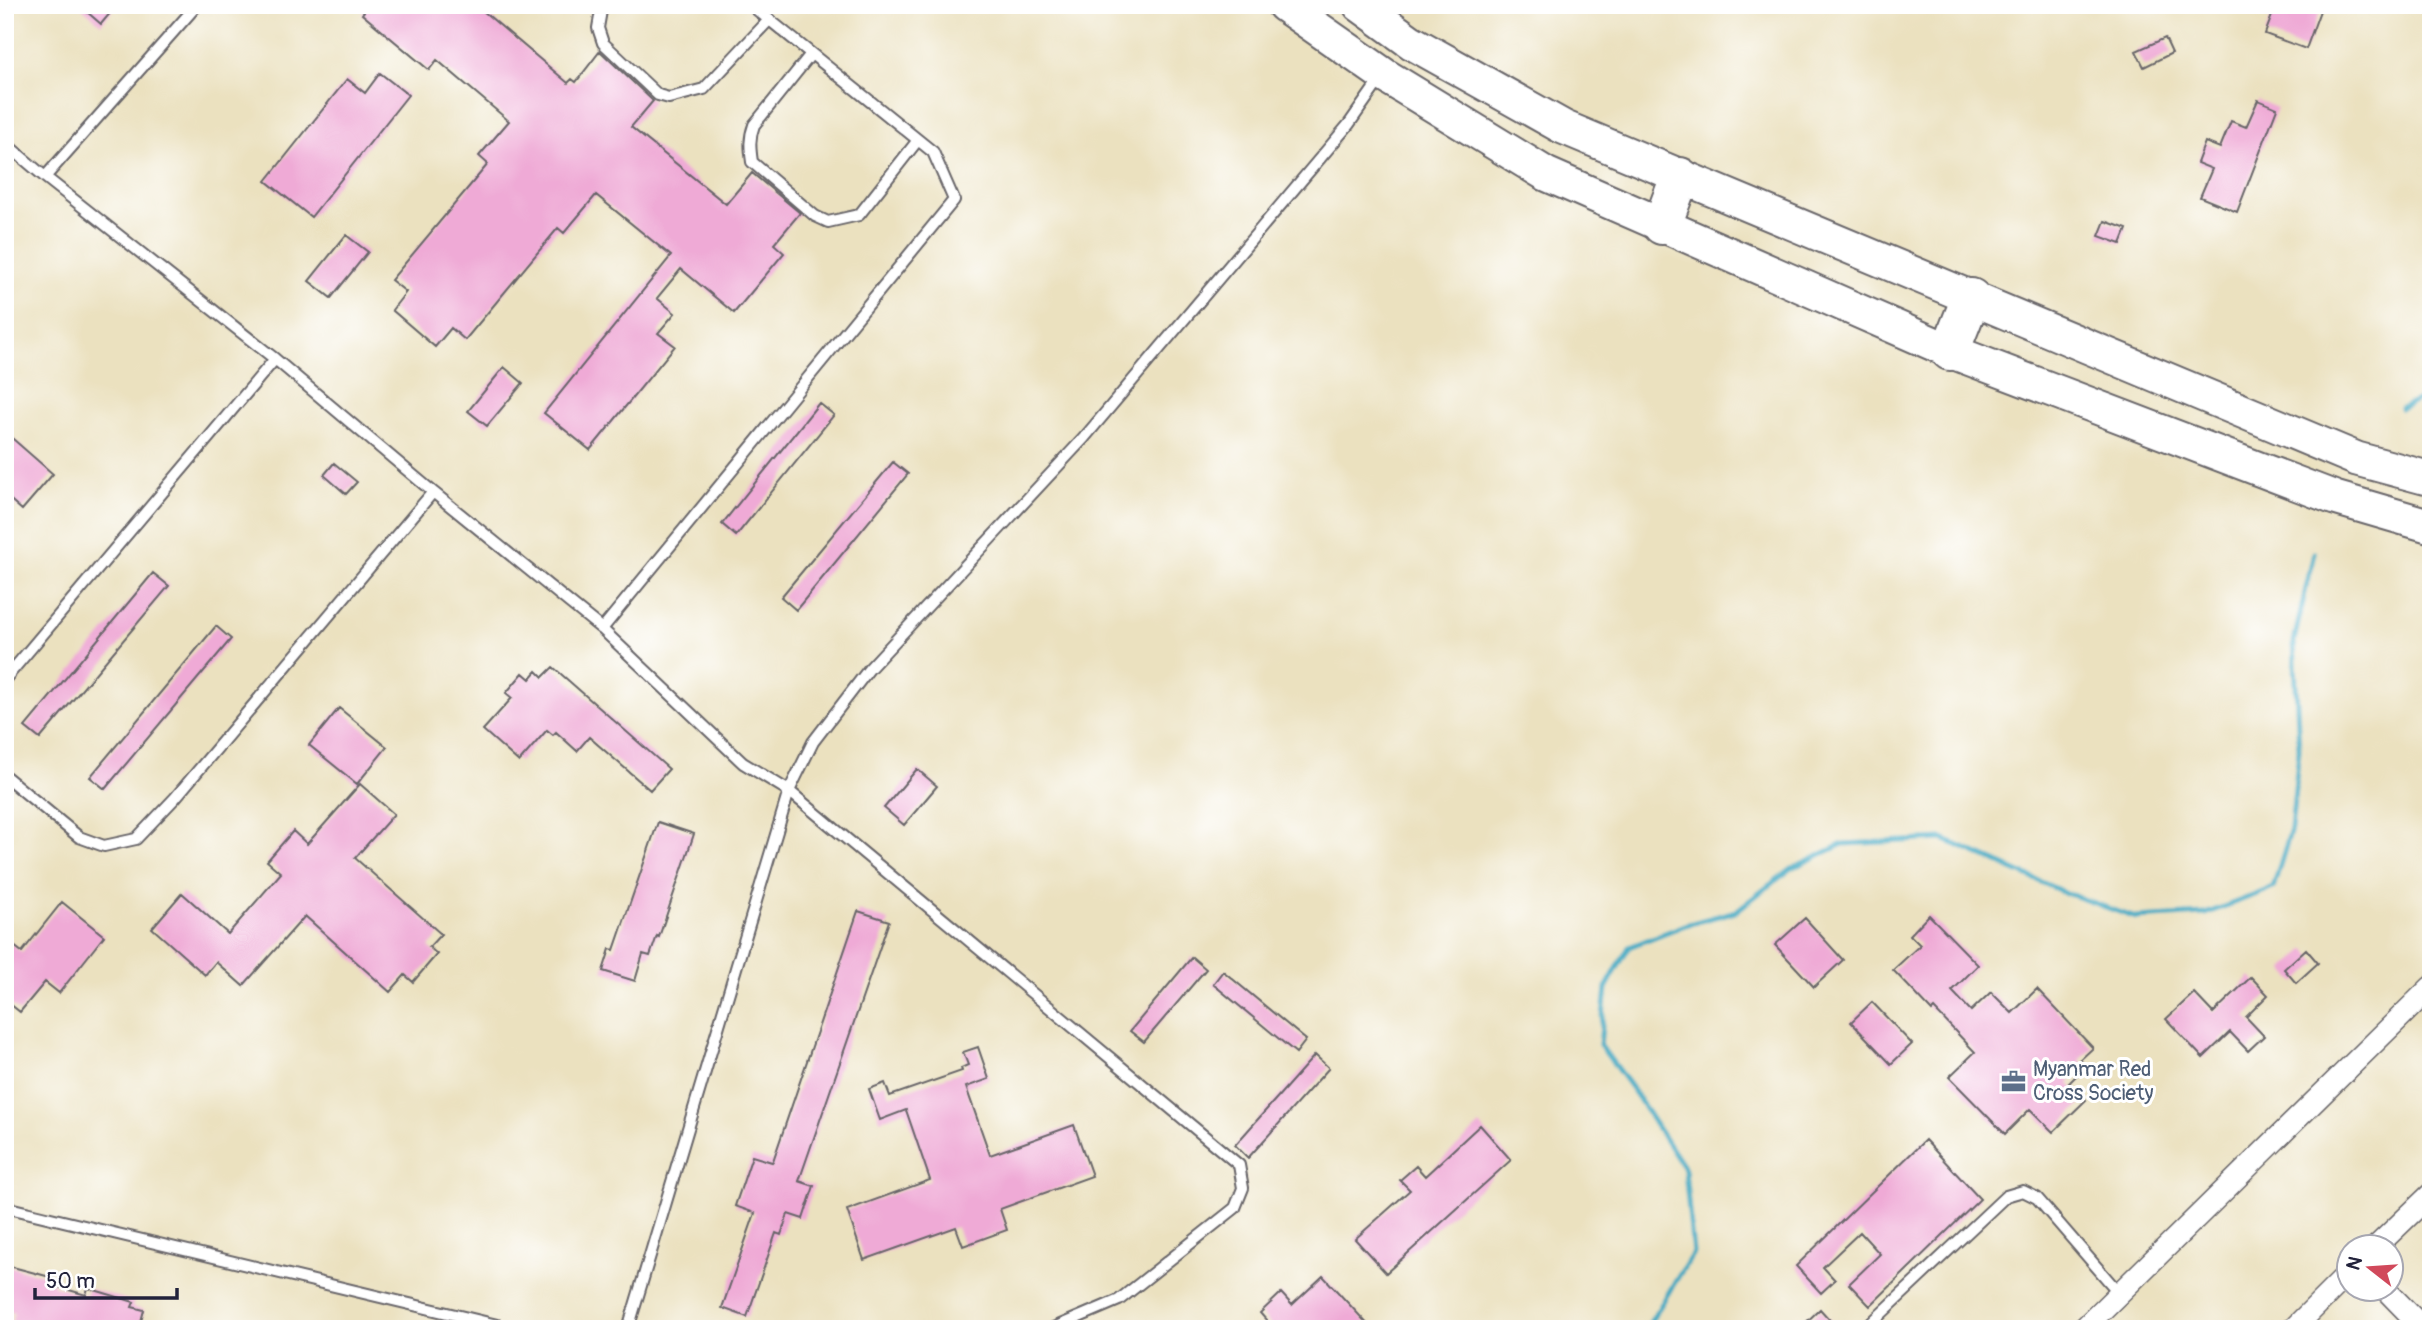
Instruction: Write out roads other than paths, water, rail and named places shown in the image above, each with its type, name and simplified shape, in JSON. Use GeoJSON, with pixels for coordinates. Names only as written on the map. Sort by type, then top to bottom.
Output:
{"type":"FeatureCollection","features":[{"type":"Feature","properties":{"kind":"highway"},"geometry":{"type":"LineString","coordinates":[[1662,225],[1681,177]]}},
{"type":"Feature","properties":{"kind":"highway"},"geometry":{"type":"LineString","coordinates":[[1950,351],[1971,298]]}},
{"type":"Feature","properties":{"kind":"main road"},"geometry":{"type":"LineString","coordinates":[[1284,5],[1384,75],[1546,174],[1950,351],[2335,498],[2431,526]]}},
{"type":"Feature","properties":{"kind":"main road"},"geometry":{"type":"LineString","coordinates":[[1360,5],[1411,42],[1563,127],[2357,459],[2431,479]]}},
{"type":"Feature","properties":{"kind":"street"},"geometry":{"type":"LineString","coordinates":[[2083,1329],[2431,987]]}},
{"type":"Feature","properties":{"kind":"street"},"geometry":{"type":"LineString","coordinates":[[2392,1232],[2431,1194]]}},
{"type":"Feature","properties":{"kind":"street"},"geometry":{"type":"LineString","coordinates":[[2293,1329],[2334,1288]]}},
{"type":"Feature","properties":{"kind":"street"},"geometry":{"type":"LineString","coordinates":[[2397,1302],[2424,1329]]}},
{"type":"Feature","properties":{"kind":"lane"},"geometry":{"type":"LineString","coordinates":[[45,177],[197,5]]}},
{"type":"Feature","properties":{"kind":"lane"},"geometry":{"type":"LineString","coordinates":[[602,5],[598,28],[603,43],[658,94],[669,98],[704,89],[769,20]]}},
{"type":"Feature","properties":{"kind":"lane"},"geometry":{"type":"LineString","coordinates":[[602,629],[954,200],[933,152],[751,5]]}},
{"type":"Feature","properties":{"kind":"lane"},"geometry":{"type":"LineString","coordinates":[[811,54],[754,125],[750,150],[752,162],[815,216],[828,222],[859,215],[918,140]]}},
{"type":"Feature","properties":{"kind":"lane"},"geometry":{"type":"LineString","coordinates":[[628,1329],[789,791],[813,742],[869,669],[1084,438],[1349,124],[1384,75]]}},
{"type":"Feature","properties":{"kind":"lane"},"geometry":{"type":"LineString","coordinates":[[5,143],[275,359],[602,629],[743,763],[789,791],[1239,1165],[1243,1188],[1235,1208],[1119,1300],[1051,1329]]}},
{"type":"Feature","properties":{"kind":"lane"},"geometry":{"type":"LineString","coordinates":[[5,679],[275,359]]}},
{"type":"Feature","properties":{"kind":"lane"},"geometry":{"type":"LineString","coordinates":[[5,776],[79,837],[104,846],[136,839],[175,798],[433,492]]}},
{"type":"Feature","properties":{"kind":"lane"},"geometry":{"type":"LineString","coordinates":[[1865,1329],[2006,1196],[2023,1191],[2037,1198],[2119,1293]]}},
{"type":"Feature","properties":{"kind":"lane"},"geometry":{"type":"LineString","coordinates":[[5,1207],[514,1329]]}},
{"type":"Feature","properties":{"kind":"waterway"},"geometry":{"type":"LineString","coordinates":[[2401,408],[2431,395]]}},
{"type":"Feature","properties":{"kind":"waterway"},"geometry":{"type":"LineString","coordinates":[[1646,1329],[1693,1253],[1685,1170],[1600,1045],[1606,988],[1629,947],[1685,925],[1736,911],[1792,868],[1843,844],[1943,839],[2066,893],[2136,918],[2205,914],[2273,888],[2291,829],[2299,750],[2294,641],[2314,553]]}},
{"type":"Feature","properties":{"kind":"place","name":"Myanmar Red Cross Society"},"geometry":{"type":"Point","coordinates":[2013,1081]}}]}
